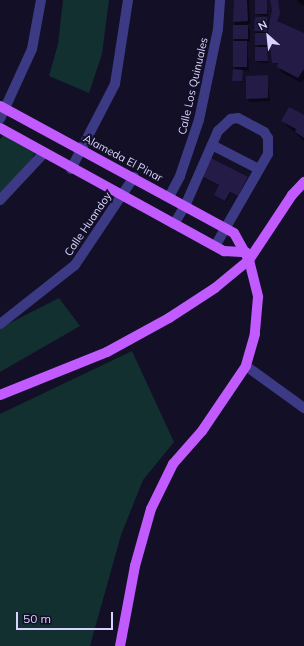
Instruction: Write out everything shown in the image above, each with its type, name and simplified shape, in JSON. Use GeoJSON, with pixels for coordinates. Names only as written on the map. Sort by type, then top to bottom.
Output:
{"type":"FeatureCollection","features":[{"type":"Feature","properties":{"kind":"main road","name":"Alameda El Pinar"},"geometry":{"type":"LineString","coordinates":[[2,108],[134,177],[230,230]]}},
{"type":"Feature","properties":{"kind":"main road"},"geometry":{"type":"LineString","coordinates":[[0,128],[43,154],[224,251],[248,256]]}},
{"type":"Feature","properties":{"kind":"main road"},"geometry":{"type":"LineString","coordinates":[[0,394],[108,352],[202,297],[248,256],[292,195],[304,182]]}},
{"type":"Feature","properties":{"kind":"main road"},"geometry":{"type":"LineString","coordinates":[[120,646],[135,566],[151,509],[173,464],[202,431],[246,366],[255,334],[258,297],[248,256],[230,230]]}},
{"type":"Feature","properties":{"kind":"street"},"geometry":{"type":"LineString","coordinates":[[0,119],[2,108],[32,49],[41,0]]}},
{"type":"Feature","properties":{"kind":"street"},"geometry":{"type":"LineString","coordinates":[[71,169],[115,84],[128,0]]}},
{"type":"Feature","properties":{"kind":"street","name":"Calle Los Quinuales"},"geometry":{"type":"LineString","coordinates":[[169,197],[180,176],[199,120],[218,29],[220,0]]}},
{"type":"Feature","properties":{"kind":"street"},"geometry":{"type":"LineString","coordinates":[[174,224],[185,206],[212,145],[224,124],[238,118],[264,132],[268,138],[268,154],[259,169],[230,230],[215,246]]}},
{"type":"Feature","properties":{"kind":"street"},"geometry":{"type":"LineString","coordinates":[[212,145],[259,169]]}},
{"type":"Feature","properties":{"kind":"street"},"geometry":{"type":"LineString","coordinates":[[0,200],[43,154]]}},
{"type":"Feature","properties":{"kind":"street","name":"Calle Huandoy"},"geometry":{"type":"LineString","coordinates":[[0,324],[75,265],[134,177]]}},
{"type":"Feature","properties":{"kind":"street"},"geometry":{"type":"LineString","coordinates":[[246,366],[304,408]]}},
{"type":"Feature","properties":{"kind":"green space"},"geometry":{"type":"Polygon","coordinates":[[[63,0],[109,0],[102,54],[89,93],[49,76],[58,44],[63,0]]]}},
{"type":"Feature","properties":{"kind":"green space"},"geometry":{"type":"Polygon","coordinates":[[[5,134],[36,152],[17,180],[0,198],[0,139],[5,134]]]}},
{"type":"Feature","properties":{"kind":"green space"},"geometry":{"type":"Polygon","coordinates":[[[59,298],[80,326],[0,372],[0,328],[59,298]]]}},
{"type":"Feature","properties":{"kind":"green space"},"geometry":{"type":"Polygon","coordinates":[[[132,351],[174,442],[143,480],[121,535],[90,646],[0,646],[0,414],[132,351]]]}},
{"type":"Feature","properties":{"kind":"building"},"geometry":{"type":"Polygon","coordinates":[[[234,0],[247,0],[248,21],[233,22],[234,0]]]}},
{"type":"Feature","properties":{"kind":"building"},"geometry":{"type":"Polygon","coordinates":[[[255,0],[267,0],[267,14],[255,14],[255,0]]]}},
{"type":"Feature","properties":{"kind":"building"},"geometry":{"type":"Polygon","coordinates":[[[270,0],[278,0],[280,14],[277,21],[304,33],[304,69],[298,78],[277,67],[278,63],[272,63],[268,29],[272,10],[270,0]]]}},
{"type":"Feature","properties":{"kind":"building"},"geometry":{"type":"Polygon","coordinates":[[[255,17],[267,17],[267,32],[254,31],[255,17]]]}},
{"type":"Feature","properties":{"kind":"building"},"geometry":{"type":"Polygon","coordinates":[[[233,25],[248,25],[248,39],[233,39],[233,25]]]}},
{"type":"Feature","properties":{"kind":"building"},"geometry":{"type":"Polygon","coordinates":[[[255,33],[267,33],[267,45],[255,45],[255,33]]]}},
{"type":"Feature","properties":{"kind":"building"},"geometry":{"type":"Polygon","coordinates":[[[233,41],[247,41],[247,67],[233,67],[233,41]]]}},
{"type":"Feature","properties":{"kind":"building"},"geometry":{"type":"Polygon","coordinates":[[[255,47],[267,47],[268,61],[255,61],[255,47]]]}},
{"type":"Feature","properties":{"kind":"building"},"geometry":{"type":"Polygon","coordinates":[[[233,69],[243,70],[242,81],[232,81],[233,69]]]}},
{"type":"Feature","properties":{"kind":"building"},"geometry":{"type":"Polygon","coordinates":[[[268,75],[268,98],[246,99],[246,76],[268,75]]]}},
{"type":"Feature","properties":{"kind":"building"},"geometry":{"type":"Polygon","coordinates":[[[289,107],[304,115],[304,138],[295,132],[296,129],[281,121],[289,107]]]}},
{"type":"Feature","properties":{"kind":"building"},"geometry":{"type":"Polygon","coordinates":[[[209,157],[248,177],[238,196],[230,192],[225,201],[214,195],[219,185],[199,175],[209,157]]]}}]}
